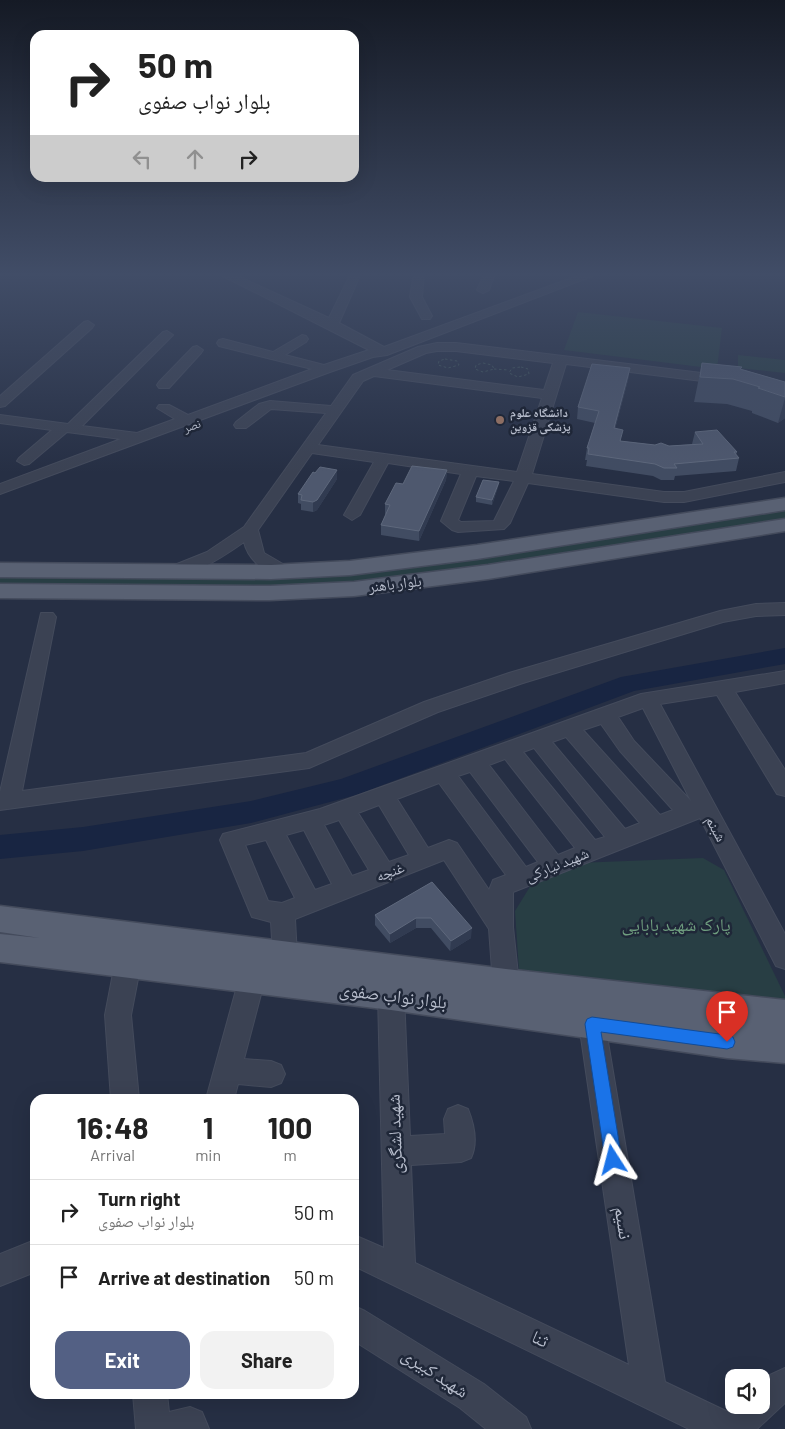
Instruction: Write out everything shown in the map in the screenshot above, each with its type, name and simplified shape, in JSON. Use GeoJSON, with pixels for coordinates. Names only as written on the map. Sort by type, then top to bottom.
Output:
{"type":"FeatureCollection","features":[{"type":"Feature","properties":{"kind":"main road","name":"بلوار باهنر"},"geometry":{"type":"LineString","coordinates":[[0,570],[173,572],[350,568],[414,561],[785,504]]}},
{"type":"Feature","properties":{"kind":"main road","name":"بلوار باهنر"},"geometry":{"type":"LineString","coordinates":[[0,591],[270,593],[354,589],[488,572],[785,525]]}},
{"type":"Feature","properties":{"kind":"main road","name":"بلوار نواب صفوی"},"geometry":{"type":"LineString","coordinates":[[0,920],[506,984],[728,1027],[785,1047]]}},
{"type":"Feature","properties":{"kind":"main road","name":"بلوار نواب صفوی"},"geometry":{"type":"LineString","coordinates":[[0,948],[391,995],[592,1024],[728,1027],[785,1016]]}},
{"type":"Feature","properties":{"kind":"street"},"geometry":{"type":"LineString","coordinates":[[0,403],[71,340]]}},
{"type":"Feature","properties":{"kind":"street"},"geometry":{"type":"LineString","coordinates":[[24,461],[67,428],[145,359],[163,340]]}},
{"type":"Feature","properties":{"kind":"street"},"geometry":{"type":"LineString","coordinates":[[229,340],[223,343],[325,369]]}},
{"type":"Feature","properties":{"kind":"street"},"geometry":{"type":"LineString","coordinates":[[276,356],[301,340]]}},
{"type":"Feature","properties":{"kind":"street"},"geometry":{"type":"LineString","coordinates":[[360,340],[383,352]]}},
{"type":"Feature","properties":{"kind":"street","name":"نصر"},"geometry":{"type":"LineString","coordinates":[[0,489],[325,369],[371,353],[383,352],[415,340]]}},
{"type":"Feature","properties":{"kind":"street"},"geometry":{"type":"LineString","coordinates":[[173,572],[213,556],[250,530],[358,378],[422,350],[437,347],[456,347],[560,362],[737,381]]}},
{"type":"Feature","properties":{"kind":"street"},"geometry":{"type":"LineString","coordinates":[[164,384],[197,350]]}},
{"type":"Feature","properties":{"kind":"street","name":"نصر"},"geometry":{"type":"LineString","coordinates":[[0,498],[377,357],[383,352]]}},
{"type":"Feature","properties":{"kind":"street"},"geometry":{"type":"LineString","coordinates":[[145,359],[181,366]]}},
{"type":"Feature","properties":{"kind":"street"},"geometry":{"type":"LineString","coordinates":[[470,471],[450,517],[451,524],[458,527],[490,528],[502,523],[523,478],[560,362]]}},
{"type":"Feature","properties":{"kind":"street"},"geometry":{"type":"LineString","coordinates":[[372,371],[550,395]]}},
{"type":"Feature","properties":{"kind":"street"},"geometry":{"type":"LineString","coordinates":[[241,425],[264,407],[270,405],[335,410]]}},
{"type":"Feature","properties":{"kind":"street"},"geometry":{"type":"LineString","coordinates":[[164,408],[187,420]]}},
{"type":"Feature","properties":{"kind":"street"},"geometry":{"type":"LineString","coordinates":[[0,419],[136,438]]}},
{"type":"Feature","properties":{"kind":"street"},"geometry":{"type":"LineString","coordinates":[[308,448],[664,497],[684,496],[785,477]]}},
{"type":"Feature","properties":{"kind":"street"},"geometry":{"type":"LineString","coordinates":[[352,515],[382,459]]}},
{"type":"Feature","properties":{"kind":"street"},"geometry":{"type":"LineString","coordinates":[[250,530],[255,554],[260,560],[282,571]]}},
{"type":"Feature","properties":{"kind":"street"},"geometry":{"type":"LineString","coordinates":[[47,617],[4,802],[309,760],[431,707],[516,678],[720,617],[756,610],[785,609]]}},
{"type":"Feature","properties":{"kind":"street"},"geometry":{"type":"LineString","coordinates":[[285,956],[283,913],[260,910],[231,840],[310,821],[648,699],[785,677]]}},
{"type":"Feature","properties":{"kind":"street"},"geometry":{"type":"LineString","coordinates":[[722,687],[785,788]]}},
{"type":"Feature","properties":{"kind":"street","name":"شبنم"},"geometry":{"type":"LineString","coordinates":[[648,699],[697,810],[785,958]]}},
{"type":"Feature","properties":{"kind":"street"},"geometry":{"type":"LineString","coordinates":[[605,714],[627,746],[697,810]]}},
{"type":"Feature","properties":{"kind":"street"},"geometry":{"type":"LineString","coordinates":[[569,727],[656,826]]}},
{"type":"Feature","properties":{"kind":"street"},"geometry":{"type":"LineString","coordinates":[[537,738],[621,840]]}},
{"type":"Feature","properties":{"kind":"street"},"geometry":{"type":"LineString","coordinates":[[508,749],[591,852]]}},
{"type":"Feature","properties":{"kind":"street"},"geometry":{"type":"LineString","coordinates":[[474,761],[554,866]]}},
{"type":"Feature","properties":{"kind":"street"},"geometry":{"type":"LineString","coordinates":[[443,772],[522,879]]}},
{"type":"Feature","properties":{"kind":"street"},"geometry":{"type":"LineString","coordinates":[[383,794],[423,859]]}},
{"type":"Feature","properties":{"kind":"street"},"geometry":{"type":"LineString","coordinates":[[344,809],[384,874]]}},
{"type":"Feature","properties":{"kind":"street","name":"شهید نیارکی"},"geometry":{"type":"LineString","coordinates":[[506,984],[501,927],[501,887],[697,810]]}},
{"type":"Feature","properties":{"kind":"street"},"geometry":{"type":"LineString","coordinates":[[310,821],[347,888]]}},
{"type":"Feature","properties":{"kind":"street"},"geometry":{"type":"LineString","coordinates":[[272,830],[310,903]]}},
{"type":"Feature","properties":{"kind":"street","name":"غنچه"},"geometry":{"type":"LineString","coordinates":[[283,913],[449,849],[501,927]]}},
{"type":"Feature","properties":{"kind":"street"},"geometry":{"type":"LineString","coordinates":[[125,1094],[118,1016],[128,963]]}},
{"type":"Feature","properties":{"kind":"street"},"geometry":{"type":"LineString","coordinates":[[221,1094],[252,979]]}},
{"type":"Feature","properties":{"kind":"street","name":"شهید لشگری"},"geometry":{"type":"LineString","coordinates":[[391,995],[400,1272]]}},
{"type":"Feature","properties":{"kind":"street","name":"نسیم"},"geometry":{"type":"LineString","coordinates":[[592,1024],[650,1392]]}},
{"type":"Feature","properties":{"kind":"street"},"geometry":{"type":"LineString","coordinates":[[228,1070],[271,1074]]}},
{"type":"Feature","properties":{"kind":"street"},"geometry":{"type":"LineString","coordinates":[[396,1151],[460,1148],[458,1119]]}},
{"type":"Feature","properties":{"kind":"street","name":"ثنا"},"geometry":{"type":"LineString","coordinates":[[359,1252],[726,1429]]}},
{"type":"Feature","properties":{"kind":"street"},"geometry":{"type":"LineString","coordinates":[[0,1270],[30,1258]]}},
{"type":"Feature","properties":{"kind":"street","name":"شهید کبیری"},"geometry":{"type":"LineString","coordinates":[[359,1325],[472,1396],[514,1429]]}},
{"type":"Feature","properties":{"kind":"street"},"geometry":{"type":"LineString","coordinates":[[770,1394],[777,1388],[785,1385]]}},
{"type":"Feature","properties":{"kind":"street"},"geometry":{"type":"LineString","coordinates":[[150,1399],[153,1429]]}},
{"type":"Feature","properties":{"kind":"street"},"geometry":{"type":"LineString","coordinates":[[732,1429],[748,1414]]}},
{"type":"Feature","properties":{"kind":"street"},"geometry":{"type":"LineString","coordinates":[[169,1429],[190,1424],[192,1429]]}},
{"type":"Feature","properties":{"kind":"path"},"geometry":{"type":"LineString","coordinates":[[448,359],[458,362],[459,365],[452,368],[442,367],[437,363],[448,359]]}},
{"type":"Feature","properties":{"kind":"path"},"geometry":{"type":"LineString","coordinates":[[494,369],[492,365],[486,363],[478,364],[474,368],[483,372],[494,369],[509,370],[521,368],[530,373],[528,376],[518,377],[510,374],[509,370]]}},
{"type":"Feature","properties":{"kind":"green space"},"geometry":{"type":"Polygon","coordinates":[[[568,340],[721,340],[717,369],[564,350],[568,340]]]}},
{"type":"Feature","properties":{"kind":"green space"},"geometry":{"type":"Polygon","coordinates":[[[738,355],[785,360],[785,373],[738,368],[738,355]]]}},
{"type":"Feature","properties":{"kind":"green space"},"geometry":{"type":"Polygon","coordinates":[[[785,504],[785,525],[354,589],[0,591],[0,570],[350,568],[785,504]]]}},
{"type":"Feature","properties":{"kind":"green space","name":"پارک شهید بابایی"},"geometry":{"type":"Polygon","coordinates":[[[703,858],[724,870],[785,996],[785,1007],[519,970],[515,911],[531,885],[577,863],[703,858]]]}},
{"type":"Feature","properties":{"kind":"building"},"geometry":{"type":"Polygon","coordinates":[[[702,363],[742,367],[740,369],[785,382],[785,397],[733,379],[700,377],[702,363]]]}},
{"type":"Feature","properties":{"kind":"building"},"geometry":{"type":"Polygon","coordinates":[[[592,364],[630,368],[614,428],[623,430],[620,441],[655,445],[661,443],[669,446],[703,444],[695,432],[717,430],[737,452],[734,452],[739,458],[674,464],[677,468],[664,468],[655,464],[588,454],[589,448],[587,448],[599,411],[578,407],[592,364]]]}},
{"type":"Feature","properties":{"kind":"building"},"geometry":{"type":"Polygon","coordinates":[[[412,466],[447,470],[419,531],[381,525],[390,505],[385,504],[396,483],[403,484],[412,466]]]}},
{"type":"Feature","properties":{"kind":"building"},"geometry":{"type":"Polygon","coordinates":[[[320,467],[337,470],[317,500],[313,502],[301,500],[302,495],[298,494],[313,472],[315,473],[320,467]]]}},
{"type":"Feature","properties":{"kind":"building"},"geometry":{"type":"Polygon","coordinates":[[[483,480],[499,482],[492,500],[476,497],[483,480]]]}},
{"type":"Feature","properties":{"kind":"building"},"geometry":{"type":"Polygon","coordinates":[[[432,882],[472,928],[451,941],[431,918],[416,918],[390,934],[375,915],[432,882]]]}},
{"type":"Feature","properties":{"kind":"waterway"},"geometry":{"type":"LineString","coordinates":[[0,847],[83,839],[251,812],[346,788],[630,683],[785,656]]}},
{"type":"Feature","properties":{"kind":"place","name":"دانشگاه علوم پزشکی قزوین"},"geometry":{"type":"Point","coordinates":[500,420]}},
{"type":"Feature","properties":{"kind":"route"},"geometry":{"type":"LineString","coordinates":[[613,1160],[592,1024],[727,1042]]}}]}
